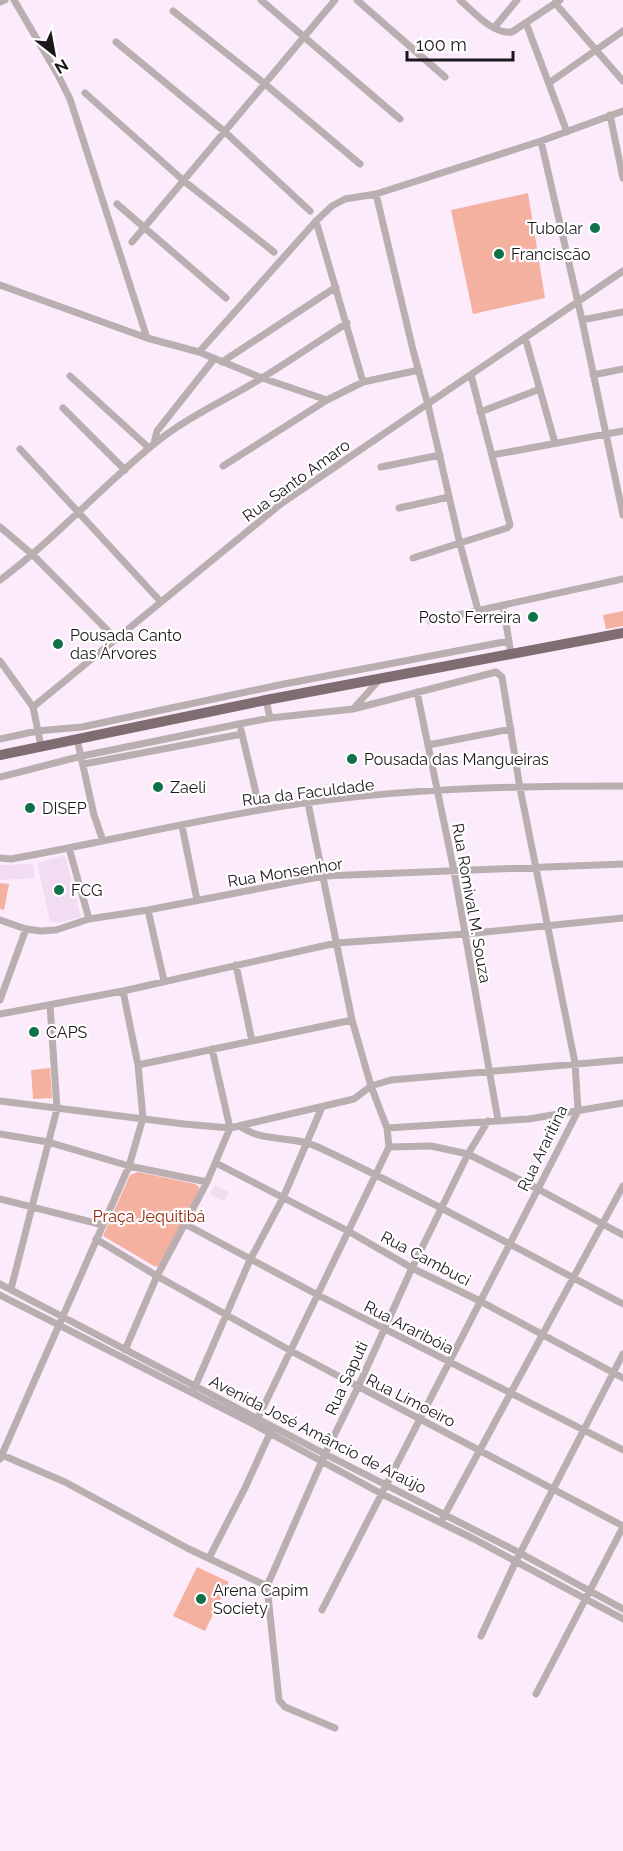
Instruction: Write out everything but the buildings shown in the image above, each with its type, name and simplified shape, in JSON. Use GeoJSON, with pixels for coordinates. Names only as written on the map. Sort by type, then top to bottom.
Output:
{"type":"FeatureCollection","features":[{"type":"Feature","properties":{"kind":"highway"},"geometry":{"type":"LineString","coordinates":[[0,754],[266,700],[623,633]]}},
{"type":"Feature","properties":{"kind":"street"},"geometry":{"type":"LineString","coordinates":[[0,2],[5,0]]}},
{"type":"Feature","properties":{"kind":"street"},"geometry":{"type":"LineString","coordinates":[[14,0],[70,99],[147,338]]}},
{"type":"Feature","properties":{"kind":"street"},"geometry":{"type":"LineString","coordinates":[[261,0],[400,119]]}},
{"type":"Feature","properties":{"kind":"street"},"geometry":{"type":"LineString","coordinates":[[132,242],[335,0]]}},
{"type":"Feature","properties":{"kind":"street"},"geometry":{"type":"LineString","coordinates":[[357,0],[445,76]]}},
{"type":"Feature","properties":{"kind":"street"},"geometry":{"type":"LineString","coordinates":[[460,0],[494,28],[506,33],[512,32],[558,2],[623,81]]}},
{"type":"Feature","properties":{"kind":"street"},"geometry":{"type":"LineString","coordinates":[[494,28],[517,0]]}},
{"type":"Feature","properties":{"kind":"street"},"geometry":{"type":"LineString","coordinates":[[173,11],[360,164]]}},
{"type":"Feature","properties":{"kind":"street"},"geometry":{"type":"LineString","coordinates":[[526,23],[567,132]]}},
{"type":"Feature","properties":{"kind":"street"},"geometry":{"type":"LineString","coordinates":[[549,83],[623,31]]}},
{"type":"Feature","properties":{"kind":"street"},"geometry":{"type":"LineString","coordinates":[[116,42],[225,132],[310,211]]}},
{"type":"Feature","properties":{"kind":"street"},"geometry":{"type":"LineString","coordinates":[[86,93],[184,181],[274,252]]}},
{"type":"Feature","properties":{"kind":"street"},"geometry":{"type":"LineString","coordinates":[[199,352],[281,263],[316,221],[337,202],[376,194],[541,141],[623,111]]}},
{"type":"Feature","properties":{"kind":"street"},"geometry":{"type":"LineString","coordinates":[[610,115],[623,178]]}},
{"type":"Feature","properties":{"kind":"street"},"geometry":{"type":"LineString","coordinates":[[541,141],[623,515]]}},
{"type":"Feature","properties":{"kind":"street"},"geometry":{"type":"LineString","coordinates":[[376,194],[478,610]]}},
{"type":"Feature","properties":{"kind":"street"},"geometry":{"type":"LineString","coordinates":[[117,204],[226,298]]}},
{"type":"Feature","properties":{"kind":"street"},"geometry":{"type":"LineString","coordinates":[[316,221],[363,382]]}},
{"type":"Feature","properties":{"kind":"street","name":"Rua Santo Amaro"},"geometry":{"type":"LineString","coordinates":[[33,707],[282,503],[623,271]]}},
{"type":"Feature","properties":{"kind":"street"},"geometry":{"type":"LineString","coordinates":[[0,285],[147,338],[199,352],[262,378],[327,400]]}},
{"type":"Feature","properties":{"kind":"street"},"geometry":{"type":"LineString","coordinates":[[222,362],[336,287]]}},
{"type":"Feature","properties":{"kind":"street"},"geometry":{"type":"LineString","coordinates":[[582,320],[623,312]]}},
{"type":"Feature","properties":{"kind":"street"},"geometry":{"type":"LineString","coordinates":[[0,580],[33,555],[152,446],[217,402],[262,378],[347,323]]}},
{"type":"Feature","properties":{"kind":"street"},"geometry":{"type":"LineString","coordinates":[[525,337],[555,443]]}},
{"type":"Feature","properties":{"kind":"street"},"geometry":{"type":"LineString","coordinates":[[152,446],[158,431],[214,359]]}},
{"type":"Feature","properties":{"kind":"street"},"geometry":{"type":"LineString","coordinates":[[593,375],[623,369]]}},
{"type":"Feature","properties":{"kind":"street"},"geometry":{"type":"LineString","coordinates":[[223,466],[327,400],[363,382],[419,370]]}},
{"type":"Feature","properties":{"kind":"street"},"geometry":{"type":"LineString","coordinates":[[413,558],[460,544],[510,525],[471,375]]}},
{"type":"Feature","properties":{"kind":"street"},"geometry":{"type":"LineString","coordinates":[[70,376],[152,446]]}},
{"type":"Feature","properties":{"kind":"street"},"geometry":{"type":"LineString","coordinates":[[480,412],[540,389]]}},
{"type":"Feature","properties":{"kind":"street"},"geometry":{"type":"LineString","coordinates":[[63,408],[125,470]]}},
{"type":"Feature","properties":{"kind":"street"},"geometry":{"type":"LineString","coordinates":[[492,455],[623,431]]}},
{"type":"Feature","properties":{"kind":"street"},"geometry":{"type":"LineString","coordinates":[[20,449],[161,602]]}},
{"type":"Feature","properties":{"kind":"street"},"geometry":{"type":"LineString","coordinates":[[381,467],[440,454]]}},
{"type":"Feature","properties":{"kind":"street"},"geometry":{"type":"LineString","coordinates":[[399,508],[449,497]]}},
{"type":"Feature","properties":{"kind":"street"},"geometry":{"type":"LineString","coordinates":[[0,527],[33,555],[116,639]]}},
{"type":"Feature","properties":{"kind":"street"},"geometry":{"type":"LineString","coordinates":[[430,621],[623,579]]}},
{"type":"Feature","properties":{"kind":"street"},"geometry":{"type":"LineString","coordinates":[[503,605],[512,654]]}},
{"type":"Feature","properties":{"kind":"street"},"geometry":{"type":"LineString","coordinates":[[0,739],[37,731],[82,727],[279,684],[509,641]]}},
{"type":"Feature","properties":{"kind":"street"},"geometry":{"type":"LineString","coordinates":[[0,661],[33,707],[41,746]]}},
{"type":"Feature","properties":{"kind":"street","name":"Rua Araritina"},"geometry":{"type":"LineString","coordinates":[[322,1610],[578,1111],[575,1063],[520,788],[502,677],[496,672],[417,692]]}},
{"type":"Feature","properties":{"kind":"street"},"geometry":{"type":"LineString","coordinates":[[353,709],[380,679]]}},
{"type":"Feature","properties":{"kind":"street"},"geometry":{"type":"LineString","coordinates":[[0,777],[239,724],[270,718],[353,709],[417,692]]}},
{"type":"Feature","properties":{"kind":"street","name":"Rua Romival M. Souza"},"geometry":{"type":"LineString","coordinates":[[417,692],[466,934],[498,1120]]}},
{"type":"Feature","properties":{"kind":"street"},"geometry":{"type":"LineString","coordinates":[[266,700],[270,718]]}},
{"type":"Feature","properties":{"kind":"street"},"geometry":{"type":"LineString","coordinates":[[239,724],[260,810]]}},
{"type":"Feature","properties":{"kind":"street"},"geometry":{"type":"LineString","coordinates":[[428,745],[511,729]]}},
{"type":"Feature","properties":{"kind":"street"},"geometry":{"type":"LineString","coordinates":[[83,760],[242,734]]}},
{"type":"Feature","properties":{"kind":"street"},"geometry":{"type":"LineString","coordinates":[[77,739],[94,815],[103,841]]}},
{"type":"Feature","properties":{"kind":"street","name":"Rua da Faculdade"},"geometry":{"type":"LineString","coordinates":[[0,858],[11,859],[260,810],[308,803],[437,790],[623,786]]}},
{"type":"Feature","properties":{"kind":"street"},"geometry":{"type":"LineString","coordinates":[[257,1422],[316,1294],[389,1147],[387,1128],[371,1086],[352,1020],[308,803]]}},
{"type":"Feature","properties":{"kind":"street"},"geometry":{"type":"LineString","coordinates":[[182,826],[197,900]]}},
{"type":"Feature","properties":{"kind":"street"},"geometry":{"type":"LineString","coordinates":[[69,848],[89,919]]}},
{"type":"Feature","properties":{"kind":"street","name":"Rua Monsenhor"},"geometry":{"type":"LineString","coordinates":[[0,920],[41,931],[56,930],[89,919],[324,876],[623,864]]}},
{"type":"Feature","properties":{"kind":"street"},"geometry":{"type":"LineString","coordinates":[[148,910],[164,981]]}},
{"type":"Feature","properties":{"kind":"street"},"geometry":{"type":"LineString","coordinates":[[0,1014],[123,991],[336,943],[466,934],[623,918]]}},
{"type":"Feature","properties":{"kind":"street"},"geometry":{"type":"LineString","coordinates":[[0,1000],[26,928]]}},
{"type":"Feature","properties":{"kind":"street"},"geometry":{"type":"LineString","coordinates":[[236,965],[252,1041]]}},
{"type":"Feature","properties":{"kind":"street"},"geometry":{"type":"LineString","coordinates":[[123,991],[138,1065],[143,1118],[129,1166],[1,1457],[65,1482],[267,1587],[280,1702],[285,1707],[335,1728]]}},
{"type":"Feature","properties":{"kind":"street"},"geometry":{"type":"LineString","coordinates":[[11,1289],[57,1109],[50,1005]]}},
{"type":"Feature","properties":{"kind":"street"},"geometry":{"type":"LineString","coordinates":[[138,1065],[352,1020]]}},
{"type":"Feature","properties":{"kind":"street"},"geometry":{"type":"LineString","coordinates":[[126,1350],[157,1276],[207,1182],[230,1128],[212,1049]]}},
{"type":"Feature","properties":{"kind":"street"},"geometry":{"type":"LineString","coordinates":[[0,1101],[184,1125],[230,1128],[354,1099],[371,1086],[391,1080],[623,1060]]}},
{"type":"Feature","properties":{"kind":"street"},"geometry":{"type":"LineString","coordinates":[[387,1128],[548,1117],[623,1102]]}},
{"type":"Feature","properties":{"kind":"street"},"geometry":{"type":"LineString","coordinates":[[1,1289],[58,1324],[193,1389],[250,1260],[283,1198],[322,1107]]}},
{"type":"Feature","properties":{"kind":"street","name":"Rua Saputi"},"geometry":{"type":"LineString","coordinates":[[267,1587],[323,1458],[412,1268],[468,1154],[488,1121]]}},
{"type":"Feature","properties":{"kind":"street"},"geometry":{"type":"LineString","coordinates":[[240,1126],[256,1135],[307,1141],[375,1174],[623,1304]]}},
{"type":"Feature","properties":{"kind":"street"},"geometry":{"type":"LineString","coordinates":[[0,1134],[48,1142],[129,1166],[207,1182]]}},
{"type":"Feature","properties":{"kind":"street"},"geometry":{"type":"LineString","coordinates":[[389,1147],[430,1146],[468,1154],[623,1235]]}},
{"type":"Feature","properties":{"kind":"street","name":"Rua Cambuci"},"geometry":{"type":"LineString","coordinates":[[216,1162],[623,1378]]}},
{"type":"Feature","properties":{"kind":"street"},"geometry":{"type":"LineString","coordinates":[[441,1523],[623,1186]]}},
{"type":"Feature","properties":{"kind":"street"},"geometry":{"type":"LineString","coordinates":[[0,1199],[102,1225]]}},
{"type":"Feature","properties":{"kind":"street","name":"Rua Araribóia"},"geometry":{"type":"LineString","coordinates":[[185,1224],[250,1260],[623,1450]]}},
{"type":"Feature","properties":{"kind":"street","name":"Rua Limoeiro"},"geometry":{"type":"LineString","coordinates":[[96,1239],[225,1316],[623,1527]]}},
{"type":"Feature","properties":{"kind":"street","name":"Avenida José Amâncio de Araújo"},"geometry":{"type":"LineString","coordinates":[[1,1289],[11,1289],[62,1315],[193,1389],[323,1458],[387,1485],[623,1609]]}},
{"type":"Feature","properties":{"kind":"street"},"geometry":{"type":"LineString","coordinates":[[481,1636],[520,1553],[623,1354]]}},
{"type":"Feature","properties":{"kind":"street"},"geometry":{"type":"LineString","coordinates":[[209,1558],[245,1488],[271,1430]]}},
{"type":"Feature","properties":{"kind":"street"},"geometry":{"type":"LineString","coordinates":[[323,1458],[382,1494],[516,1561],[623,1619]]}},
{"type":"Feature","properties":{"kind":"street"},"geometry":{"type":"LineString","coordinates":[[536,1694],[623,1527]]}},
{"type":"Feature","properties":{"kind":"shaded area","name":"FCG"},"geometry":{"type":"Polygon","coordinates":[[[65,855],[81,917],[57,923],[50,921],[37,863],[65,855]]]}},
{"type":"Feature","properties":{"kind":"shaded area"},"geometry":{"type":"Polygon","coordinates":[[[33,864],[35,878],[0,880],[0,865],[33,864]]]}},
{"type":"Feature","properties":{"kind":"shaded area"},"geometry":{"type":"Polygon","coordinates":[[[215,1185],[229,1192],[224,1201],[210,1194],[215,1185]]]}},
{"type":"Feature","properties":{"kind":"green space","name":"Franciscão"},"geometry":{"type":"Polygon","coordinates":[[[528,193],[545,298],[473,314],[451,210],[528,193]]]}},
{"type":"Feature","properties":{"kind":"green space"},"geometry":{"type":"Polygon","coordinates":[[[623,611],[623,626],[606,629],[603,615],[623,611]]]}},
{"type":"Feature","properties":{"kind":"green space"},"geometry":{"type":"Polygon","coordinates":[[[0,883],[9,884],[4,910],[0,909],[0,883]]]}},
{"type":"Feature","properties":{"kind":"green space"},"geometry":{"type":"Polygon","coordinates":[[[50,1068],[52,1098],[33,1099],[31,1070],[50,1068]]]}},
{"type":"Feature","properties":{"kind":"green space","name":"Praça Jequitibá"},"geometry":{"type":"Polygon","coordinates":[[[138,1172],[195,1184],[199,1187],[160,1267],[154,1266],[103,1236],[130,1175],[138,1172]]]}},
{"type":"Feature","properties":{"kind":"green space","name":"Arena Capim Society"},"geometry":{"type":"Polygon","coordinates":[[[197,1567],[229,1582],[205,1631],[173,1616],[197,1567]]]}},
{"type":"Feature","properties":{"kind":"place","name":"Tubolar"},"geometry":{"type":"Point","coordinates":[595,228]}},
{"type":"Feature","properties":{"kind":"place","name":"Franciscão"},"geometry":{"type":"Point","coordinates":[499,254]}},
{"type":"Feature","properties":{"kind":"place","name":"Posto Ferreira"},"geometry":{"type":"Point","coordinates":[533,617]}},
{"type":"Feature","properties":{"kind":"place","name":"Pousada Canto das Árvores"},"geometry":{"type":"Point","coordinates":[58,644]}},
{"type":"Feature","properties":{"kind":"place","name":"Pousada das Mangueiras"},"geometry":{"type":"Point","coordinates":[352,759]}},
{"type":"Feature","properties":{"kind":"place","name":"Zaeli"},"geometry":{"type":"Point","coordinates":[158,787]}},
{"type":"Feature","properties":{"kind":"place","name":"DISEP"},"geometry":{"type":"Point","coordinates":[30,808]}},
{"type":"Feature","properties":{"kind":"place","name":"FCG"},"geometry":{"type":"Point","coordinates":[59,890]}},
{"type":"Feature","properties":{"kind":"place","name":"CAPS"},"geometry":{"type":"Point","coordinates":[34,1032]}},
{"type":"Feature","properties":{"kind":"place","name":"Arena Capim Society"},"geometry":{"type":"Point","coordinates":[201,1599]}}]}
